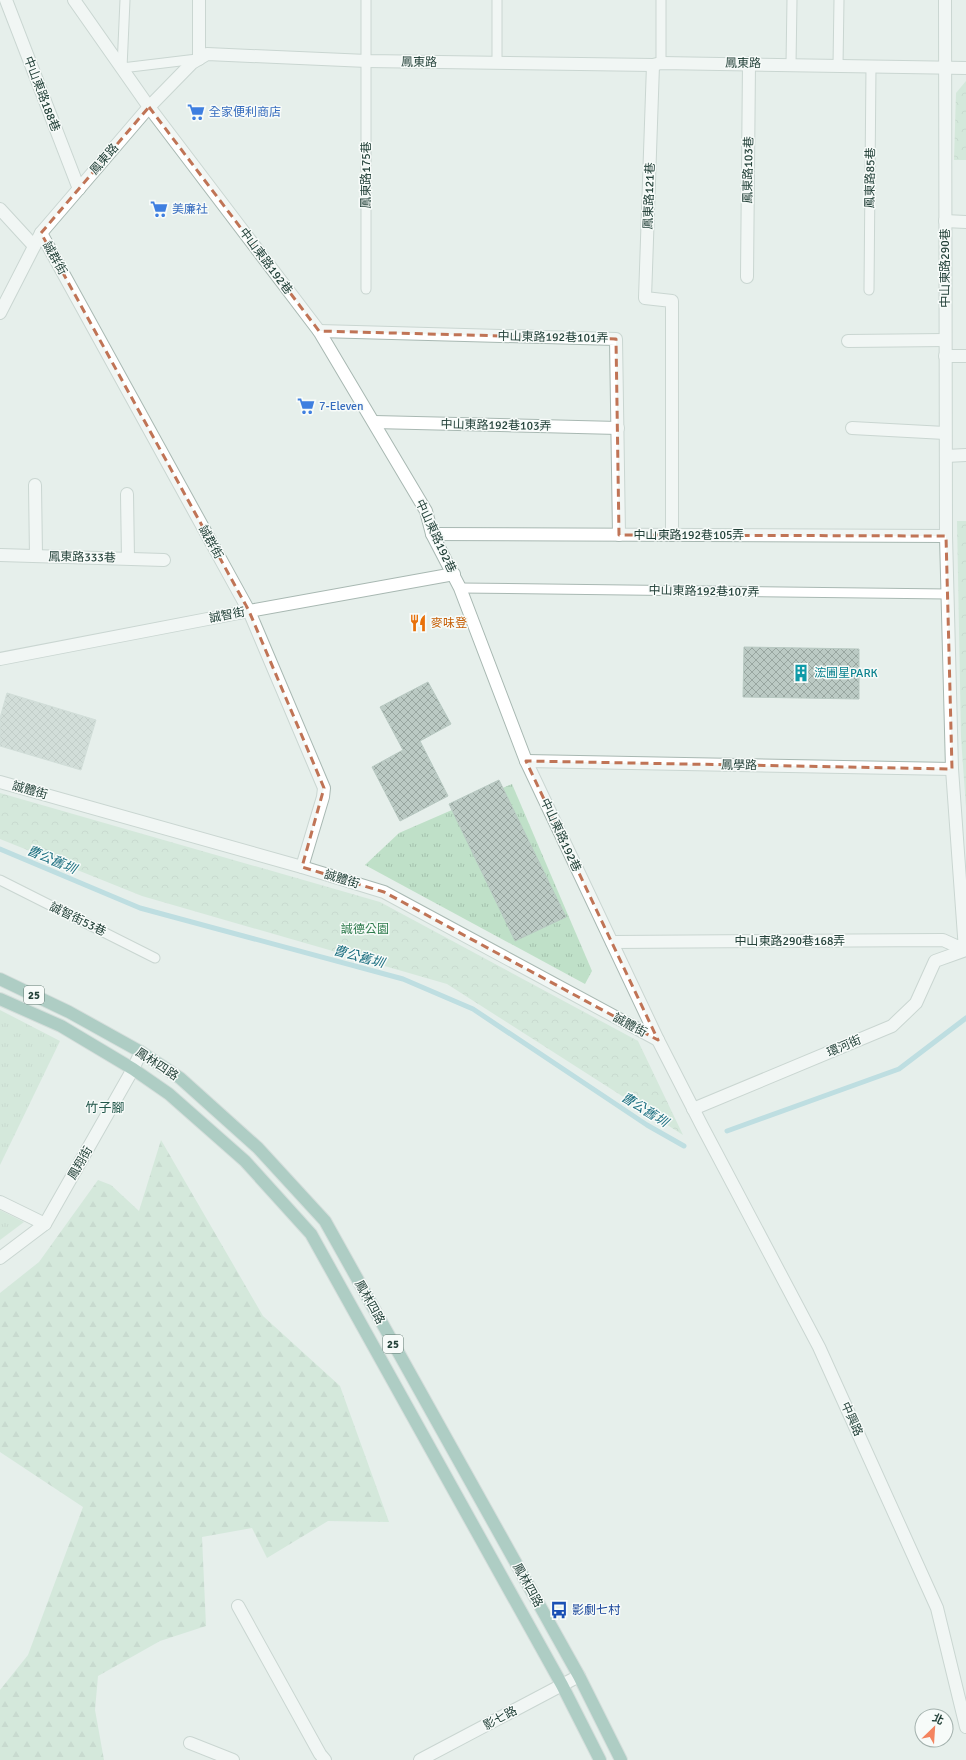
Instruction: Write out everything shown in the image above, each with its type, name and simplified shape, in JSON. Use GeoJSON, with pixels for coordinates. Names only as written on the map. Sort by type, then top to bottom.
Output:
{"type":"FeatureCollection","features":[{"type":"Feature","properties":{"kind":"main road","name":"鳳林四路"},"geometry":{"type":"LineString","coordinates":[[0,979],[69,1012],[141,1052],[180,1078],[258,1148],[325,1221],[579,1676],[621,1760]]}},
{"type":"Feature","properties":{"kind":"main road","name":"鳳林四路"},"geometry":{"type":"LineString","coordinates":[[0,999],[61,1026],[133,1069],[169,1094],[245,1161],[311,1234],[562,1685],[600,1760]]}},
{"type":"Feature","properties":{"kind":"street","name":"中山東路188巷"},"geometry":{"type":"LineString","coordinates":[[6,0],[79,189]]}},
{"type":"Feature","properties":{"kind":"street"},"geometry":{"type":"LineString","coordinates":[[199,0],[199,59]]}},
{"type":"Feature","properties":{"kind":"street","name":"中山東路290巷"},"geometry":{"type":"LineString","coordinates":[[945,0],[945,433],[947,594],[952,769],[966,950]]}},
{"type":"Feature","properties":{"kind":"street","name":"中山東路192巷"},"geometry":{"type":"LineString","coordinates":[[77,1],[149,107],[319,332],[426,511],[432,534],[460,588],[526,761],[658,1040],[702,1126]]}},
{"type":"Feature","properties":{"kind":"street","name":"鳳東路"},"geometry":{"type":"LineString","coordinates":[[0,314],[41,232],[149,107],[192,64],[207,54],[367,61],[657,64],[749,63],[966,68]]}},
{"type":"Feature","properties":{"kind":"street","name":"鳳東路103巷"},"geometry":{"type":"LineString","coordinates":[[747,277],[749,63]]}},
{"type":"Feature","properties":{"kind":"street","name":"鳳東路121巷"},"geometry":{"type":"LineString","coordinates":[[657,64],[645,298],[672,301],[672,535]]}},
{"type":"Feature","properties":{"kind":"street"},"geometry":{"type":"LineString","coordinates":[[0,209],[34,246]]}},
{"type":"Feature","properties":{"kind":"street"},"geometry":{"type":"LineString","coordinates":[[945,221],[966,222]]}},
{"type":"Feature","properties":{"kind":"street","name":"誠群街"},"geometry":{"type":"LineString","coordinates":[[41,232],[249,611],[324,788],[323,797],[302,867]]}},
{"type":"Feature","properties":{"kind":"street","name":"中山東路192巷101弄"},"geometry":{"type":"LineString","coordinates":[[319,332],[616,339],[619,535]]}},
{"type":"Feature","properties":{"kind":"street"},"geometry":{"type":"LineString","coordinates":[[848,340],[945,340]]}},
{"type":"Feature","properties":{"kind":"street"},"geometry":{"type":"LineString","coordinates":[[945,356],[966,356]]}},
{"type":"Feature","properties":{"kind":"street","name":"中山東路192巷103弄"},"geometry":{"type":"LineString","coordinates":[[374,422],[618,428]]}},
{"type":"Feature","properties":{"kind":"street"},"geometry":{"type":"LineString","coordinates":[[852,428],[945,433]]}},
{"type":"Feature","properties":{"kind":"street"},"geometry":{"type":"LineString","coordinates":[[946,456],[966,456]]}},
{"type":"Feature","properties":{"kind":"street"},"geometry":{"type":"LineString","coordinates":[[35,485],[36,556]]}},
{"type":"Feature","properties":{"kind":"street"},"geometry":{"type":"LineString","coordinates":[[127,494],[128,558]]}},
{"type":"Feature","properties":{"kind":"street","name":"中山東路192巷105弄"},"geometry":{"type":"LineString","coordinates":[[432,534],[946,536]]}},
{"type":"Feature","properties":{"kind":"street","name":"鳳東路333巷"},"geometry":{"type":"LineString","coordinates":[[0,554],[164,560]]}},
{"type":"Feature","properties":{"kind":"street","name":"誠智街"},"geometry":{"type":"LineString","coordinates":[[0,659],[249,611],[454,574]]}},
{"type":"Feature","properties":{"kind":"street","name":"鳳學路"},"geometry":{"type":"LineString","coordinates":[[526,761],[952,769]]}},
{"type":"Feature","properties":{"kind":"street","name":"誠體街"},"geometry":{"type":"LineString","coordinates":[[0,782],[302,867],[384,892],[658,1040]]}},
{"type":"Feature","properties":{"kind":"street","name":"中山東路290巷168弄"},"geometry":{"type":"LineString","coordinates":[[612,942],[943,940],[966,950]]}},
{"type":"Feature","properties":{"kind":"street","name":"環河街"},"geometry":{"type":"LineString","coordinates":[[693,1109],[892,1026],[916,1003],[935,961],[966,950]]}},
{"type":"Feature","properties":{"kind":"street","name":"鳳翔街"},"geometry":{"type":"LineString","coordinates":[[0,1258],[45,1224],[133,1069],[141,1052]]}},
{"type":"Feature","properties":{"kind":"street","name":"中興路"},"geometry":{"type":"LineString","coordinates":[[702,1126],[820,1347],[937,1608],[966,1727]]}},
{"type":"Feature","properties":{"kind":"street"},"geometry":{"type":"LineString","coordinates":[[0,1202],[45,1224]]}},
{"type":"Feature","properties":{"kind":"street"},"geometry":{"type":"LineString","coordinates":[[238,1606],[319,1758]]}},
{"type":"Feature","properties":{"kind":"street","name":"影七路"},"geometry":{"type":"LineString","coordinates":[[420,1760],[579,1676]]}},
{"type":"Feature","properties":{"kind":"street"},"geometry":{"type":"LineString","coordinates":[[190,1743],[233,1760]]}},
{"type":"Feature","properties":{"kind":"lane"},"geometry":{"type":"LineString","coordinates":[[125,0],[122,68],[199,59]]}},
{"type":"Feature","properties":{"kind":"lane","name":"鳳東路175巷"},"geometry":{"type":"LineString","coordinates":[[366,0],[366,289]]}},
{"type":"Feature","properties":{"kind":"lane"},"geometry":{"type":"LineString","coordinates":[[497,0],[497,63]]}},
{"type":"Feature","properties":{"kind":"lane"},"geometry":{"type":"LineString","coordinates":[[657,64],[661,0]]}},
{"type":"Feature","properties":{"kind":"lane"},"geometry":{"type":"LineString","coordinates":[[791,64],[792,0]]}},
{"type":"Feature","properties":{"kind":"lane"},"geometry":{"type":"LineString","coordinates":[[838,65],[839,0]]}},
{"type":"Feature","properties":{"kind":"lane","name":"鳳東路85巷"},"geometry":{"type":"LineString","coordinates":[[869,290],[871,66]]}},
{"type":"Feature","properties":{"kind":"lane","name":"中山東路192巷107弄"},"geometry":{"type":"LineString","coordinates":[[460,588],[947,594]]}},
{"type":"Feature","properties":{"kind":"lane","name":"誠智街53巷"},"geometry":{"type":"LineString","coordinates":[[0,880],[155,958]]}},
{"type":"Feature","properties":{"kind":"highlighted area"},"geometry":{"type":"Polygon","coordinates":[[[149,107],[319,331],[616,339],[619,535],[946,536],[952,769],[526,761],[658,1040],[384,892],[302,867],[324,788],[249,611],[41,233],[149,107]]]}},
{"type":"Feature","properties":{"kind":"green space"},"geometry":{"type":"Polygon","coordinates":[[[966,81],[966,160],[954,160],[956,93],[966,81]]]}},
{"type":"Feature","properties":{"kind":"green space"},"geometry":{"type":"Polygon","coordinates":[[[957,521],[966,521],[966,808],[961,737],[957,521]]]}},
{"type":"Feature","properties":{"kind":"green space"},"geometry":{"type":"Polygon","coordinates":[[[512,784],[592,971],[585,984],[365,865],[399,833],[512,784]]]}},
{"type":"Feature","properties":{"kind":"green space","name":"誠德公園"},"geometry":{"type":"Polygon","coordinates":[[[0,793],[380,902],[638,1041],[683,1135],[447,984],[142,896],[0,839],[0,793]]]}},
{"type":"Feature","properties":{"kind":"green space"},"geometry":{"type":"Polygon","coordinates":[[[0,1010],[60,1041],[0,1165],[0,1010]]]}},
{"type":"Feature","properties":{"kind":"green space"},"geometry":{"type":"Polygon","coordinates":[[[161,1140],[263,1316],[340,1386],[389,1522],[328,1521],[267,1558],[252,1528],[202,1537],[206,1626],[160,1641],[98,1676],[95,1710],[104,1760],[0,1760],[0,1690],[28,1655],[83,1507],[0,1452],[0,1293],[39,1262],[98,1180],[111,1185],[139,1211],[161,1140]]]}},
{"type":"Feature","properties":{"kind":"green space"},"geometry":{"type":"Polygon","coordinates":[[[0,1210],[24,1222],[0,1240],[0,1210]]]}},
{"type":"Feature","properties":{"kind":"building","name":"浤圃星PARK"},"geometry":{"type":"Polygon","coordinates":[[[744,647],[859,649],[859,699],[743,697],[744,647]]]}},
{"type":"Feature","properties":{"kind":"building"},"geometry":{"type":"Polygon","coordinates":[[[428,682],[451,724],[420,741],[448,796],[400,821],[372,767],[403,750],[380,707],[428,682]]]}},
{"type":"Feature","properties":{"kind":"building"},"geometry":{"type":"Polygon","coordinates":[[[7,693],[96,720],[81,770],[0,746],[0,718],[7,693]]]}},
{"type":"Feature","properties":{"kind":"building"},"geometry":{"type":"Polygon","coordinates":[[[499,780],[566,917],[515,941],[449,804],[499,780]]]}},
{"type":"Feature","properties":{"kind":"waterway","name":"曹公舊圳"},"geometry":{"type":"LineString","coordinates":[[0,849],[140,908],[403,979],[473,1009],[647,1125],[684,1146]]}},
{"type":"Feature","properties":{"kind":"waterway","name":"曹公舊圳"},"geometry":{"type":"LineString","coordinates":[[727,1131],[899,1069],[966,1018]]}},
{"type":"Feature","properties":{"kind":"place","name":"全家便利商店"},"geometry":{"type":"Point","coordinates":[196,112]}},
{"type":"Feature","properties":{"kind":"place","name":"美廉社"},"geometry":{"type":"Point","coordinates":[159,209]}},
{"type":"Feature","properties":{"kind":"place","name":"7-Eleven"},"geometry":{"type":"Point","coordinates":[306,406]}},
{"type":"Feature","properties":{"kind":"place","name":"麥味登"},"geometry":{"type":"Point","coordinates":[418,623]}},
{"type":"Feature","properties":{"kind":"place","name":"浤圃星PARK"},"geometry":{"type":"Point","coordinates":[801,673]}},
{"type":"Feature","properties":{"kind":"place","name":"影劇七村"},"geometry":{"type":"Point","coordinates":[559,1610]}},
{"type":"Feature","properties":{"kind":"district","name":"竹子腳"},"geometry":{"type":"Point","coordinates":[105,1107]}}]}
